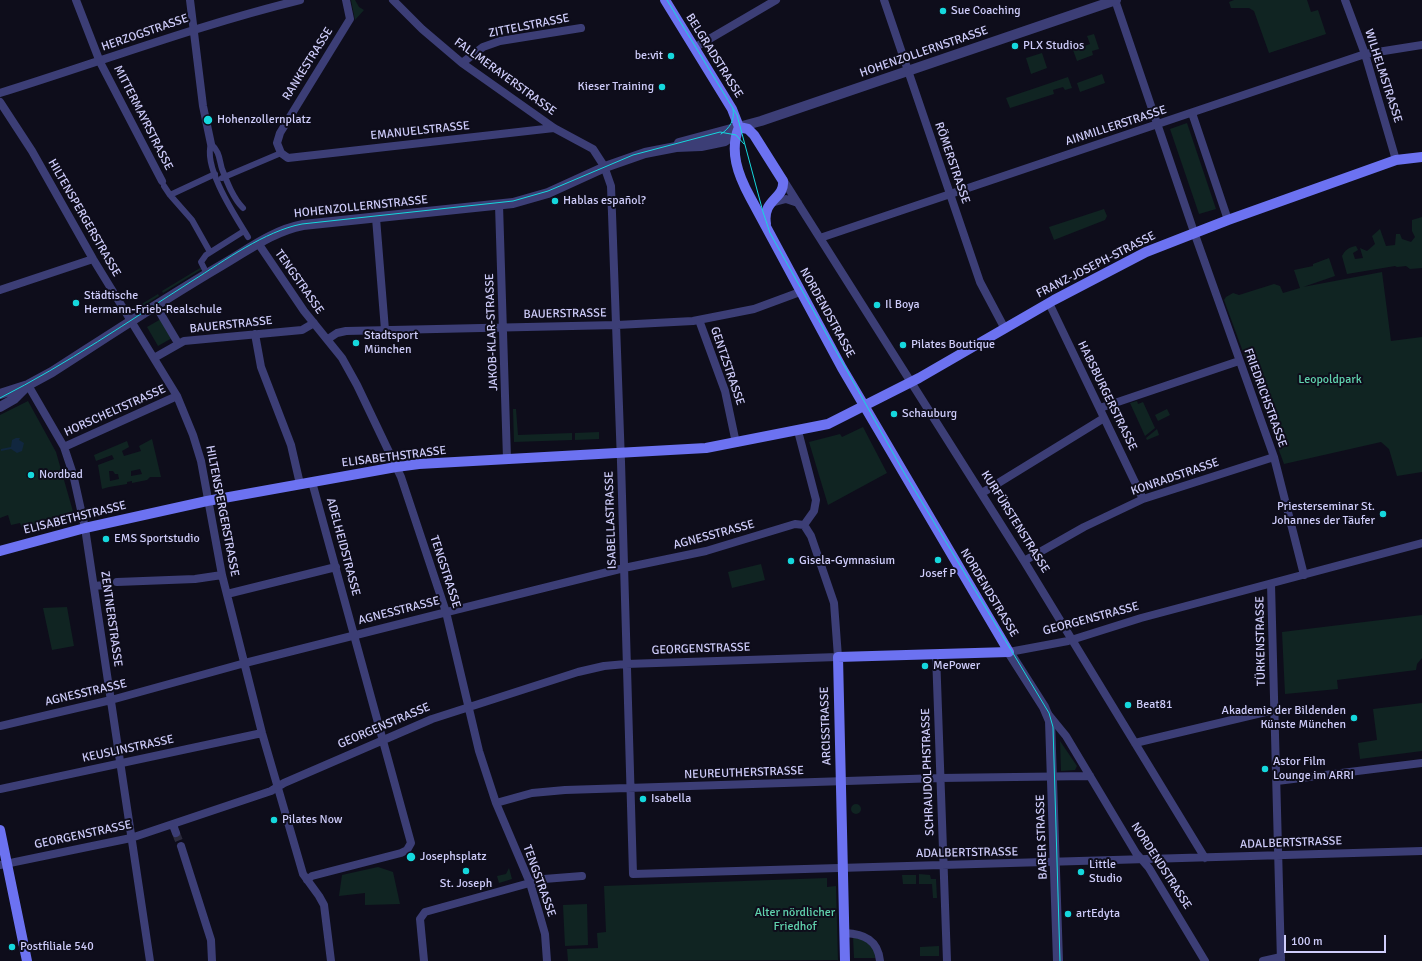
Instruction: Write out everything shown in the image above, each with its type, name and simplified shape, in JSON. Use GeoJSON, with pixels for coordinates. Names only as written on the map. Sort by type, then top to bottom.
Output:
{"type":"FeatureCollection","features":[{"type":"Feature","properties":{"kind":"main road","name":"BELGRADSTRASSE"},"geometry":{"type":"LineString","coordinates":[[665,0],[732,108],[739,126]]}},
{"type":"Feature","properties":{"kind":"main road"},"geometry":{"type":"LineString","coordinates":[[734,147],[739,126],[748,129],[754,135],[781,177],[783,188],[769,204],[765,214],[766,228]]}},
{"type":"Feature","properties":{"kind":"main road","name":"NORDENDSTRASSE"},"geometry":{"type":"LineString","coordinates":[[734,147],[737,167],[750,198],[800,292],[864,407],[1009,652]]}},
{"type":"Feature","properties":{"kind":"main road","name":"FRANZ-JOSEPH-STRASSE"},"geometry":{"type":"LineString","coordinates":[[798,430],[834,422],[864,407],[912,382],[1049,303],[1127,261],[1194,232],[1396,160],[1422,157]]}},
{"type":"Feature","properties":{"kind":"main road"},"geometry":{"type":"LineString","coordinates":[[750,198],[762,204],[769,204]]}},
{"type":"Feature","properties":{"kind":"main road","name":"ELISABETHSTRASSE"},"geometry":{"type":"LineString","coordinates":[[0,551],[85,528],[208,501],[396,467],[419,464],[706,448],[798,430]]}},
{"type":"Feature","properties":{"kind":"main road","name":"GEORGENSTRASSE"},"geometry":{"type":"LineString","coordinates":[[838,658],[1009,652]]}},
{"type":"Feature","properties":{"kind":"main road","name":"ARCISSTRASSE"},"geometry":{"type":"LineString","coordinates":[[838,658],[845,961]]}},
{"type":"Feature","properties":{"kind":"main road"},"geometry":{"type":"LineString","coordinates":[[0,830],[4,865],[27,961]]}},
{"type":"Feature","properties":{"kind":"street","name":"MITTERMAYRSTRASSE"},"geometry":{"type":"LineString","coordinates":[[76,0],[100,62],[163,184]]}},
{"type":"Feature","properties":{"kind":"street"},"geometry":{"type":"LineString","coordinates":[[190,0],[195,28],[202,101],[216,177],[230,209],[248,237]]}},
{"type":"Feature","properties":{"kind":"street","name":"HERZOGSTRASSE"},"geometry":{"type":"LineString","coordinates":[[0,93],[100,62],[195,28],[300,0]]}},
{"type":"Feature","properties":{"kind":"street","name":"RANKESTRASSE"},"geometry":{"type":"LineString","coordinates":[[281,153],[277,143],[280,133],[350,19],[346,0]]}},
{"type":"Feature","properties":{"kind":"street","name":"FALLMERAYERSTRASSE"},"geometry":{"type":"LineString","coordinates":[[393,0],[422,29],[462,62],[554,128],[594,150],[605,167]]}},
{"type":"Feature","properties":{"kind":"street"},"geometry":{"type":"LineString","coordinates":[[694,48],[776,0]]}},
{"type":"Feature","properties":{"kind":"street","name":"RÖMERSTRASSE"},"geometry":{"type":"LineString","coordinates":[[884,0],[984,292],[1006,329]]}},
{"type":"Feature","properties":{"kind":"street"},"geometry":{"type":"LineString","coordinates":[[1116,0],[1158,125]]}},
{"type":"Feature","properties":{"kind":"street","name":"HOHENZOLLERNSTRASSE"},"geometry":{"type":"LineString","coordinates":[[0,407],[14,399],[28,385],[276,233],[293,227],[499,205],[548,193],[633,156],[739,126],[908,71],[1116,0]]}},
{"type":"Feature","properties":{"kind":"street","name":"WILHELMSTRASSE"},"geometry":{"type":"LineString","coordinates":[[1345,0],[1364,54],[1396,160]]}},
{"type":"Feature","properties":{"kind":"street","name":"ZITTELSTRASSE"},"geometry":{"type":"LineString","coordinates":[[462,62],[483,47],[500,41],[581,28]]}},
{"type":"Feature","properties":{"kind":"street","name":"AINMILLERSTRASSE"},"geometry":{"type":"LineString","coordinates":[[820,238],[1158,125],[1364,54],[1422,45]]}},
{"type":"Feature","properties":{"kind":"street","name":"HILTENSPERGERSTRASSE"},"geometry":{"type":"LineString","coordinates":[[0,102],[32,151],[93,258],[177,396],[193,435],[201,461],[222,575],[262,733],[279,787],[303,874],[324,905],[331,961]]}},
{"type":"Feature","properties":{"kind":"street"},"geometry":{"type":"LineString","coordinates":[[1192,113],[1228,220]]}},
{"type":"Feature","properties":{"kind":"street","name":"FRIEDRICHSTRASSE"},"geometry":{"type":"LineString","coordinates":[[1158,125],[1239,362],[1274,457],[1304,574]]}},
{"type":"Feature","properties":{"kind":"street","name":"HOHENZOLLERNSTRASSE"},"geometry":{"type":"LineString","coordinates":[[658,149],[722,142],[731,137],[739,126]]}},
{"type":"Feature","properties":{"kind":"street","name":"EMANUELSTRASSE"},"geometry":{"type":"LineString","coordinates":[[281,153],[288,158],[554,128]]}},
{"type":"Feature","properties":{"kind":"street","name":"HOHENZOLLERNSTRASSE"},"geometry":{"type":"LineString","coordinates":[[722,142],[734,147]]}},
{"type":"Feature","properties":{"kind":"street"},"geometry":{"type":"LineString","coordinates":[[211,144],[218,150],[226,177],[241,206],[230,209]]}},
{"type":"Feature","properties":{"kind":"street"},"geometry":{"type":"LineString","coordinates":[[170,195],[216,177],[226,177],[281,153]]}},
{"type":"Feature","properties":{"kind":"street","name":"ISABELLASTRASSE"},"geometry":{"type":"LineString","coordinates":[[605,167],[611,186],[617,325],[633,874]]}},
{"type":"Feature","properties":{"kind":"street","name":"KURFÜRSTENSTRASSE"},"geometry":{"type":"LineString","coordinates":[[781,177],[982,493],[1205,858]]}},
{"type":"Feature","properties":{"kind":"street"},"geometry":{"type":"LineString","coordinates":[[163,184],[170,195],[192,220],[210,252]]}},
{"type":"Feature","properties":{"kind":"street"},"geometry":{"type":"LineString","coordinates":[[769,204],[786,199],[793,200],[798,204]]}},
{"type":"Feature","properties":{"kind":"street","name":"JAKOB-KLAR-STRASSE"},"geometry":{"type":"LineString","coordinates":[[499,205],[507,459]]}},
{"type":"Feature","properties":{"kind":"street"},"geometry":{"type":"LineString","coordinates":[[376,218],[385,330]]}},
{"type":"Feature","properties":{"kind":"street"},"geometry":{"type":"LineString","coordinates":[[207,274],[201,262],[210,252],[227,238],[244,231]]}},
{"type":"Feature","properties":{"kind":"street","name":"TENGSTRASSE"},"geometry":{"type":"LineString","coordinates":[[258,243],[314,324],[328,339],[357,385],[401,476],[446,612],[468,707],[496,803],[530,883],[544,929],[547,961]]}},
{"type":"Feature","properties":{"kind":"street"},"geometry":{"type":"LineString","coordinates":[[0,290],[93,258]]}},
{"type":"Feature","properties":{"kind":"street","name":"BAUERSTRASSE"},"geometry":{"type":"LineString","coordinates":[[328,339],[337,333],[346,331],[617,325],[699,320],[754,309],[800,292]]}},
{"type":"Feature","properties":{"kind":"street","name":"HABSBURGERSTRASSE"},"geometry":{"type":"LineString","coordinates":[[1049,303],[1143,499]]}},
{"type":"Feature","properties":{"kind":"street"},"geometry":{"type":"LineString","coordinates":[[156,306],[178,343]]}},
{"type":"Feature","properties":{"kind":"street","name":"GENTZSTRASSE"},"geometry":{"type":"LineString","coordinates":[[699,320],[725,391],[736,443]]}},
{"type":"Feature","properties":{"kind":"street","name":"BAUERSTRASSE"},"geometry":{"type":"LineString","coordinates":[[154,358],[178,343],[302,330],[314,324]]}},
{"type":"Feature","properties":{"kind":"street"},"geometry":{"type":"LineString","coordinates":[[255,334],[261,367],[291,445],[300,484]]}},
{"type":"Feature","properties":{"kind":"street"},"geometry":{"type":"LineString","coordinates":[[1100,408],[1239,362]]}},
{"type":"Feature","properties":{"kind":"street","name":"HOHENZOLLERNSTRASSE"},"geometry":{"type":"LineString","coordinates":[[0,394],[28,385]]}},
{"type":"Feature","properties":{"kind":"street","name":"ZENTNERSTRASSE"},"geometry":{"type":"LineString","coordinates":[[28,385],[64,447],[73,474],[85,528],[119,763],[132,838],[150,961]]}},
{"type":"Feature","properties":{"kind":"street","name":"HORSCHELTSTRASSE"},"geometry":{"type":"LineString","coordinates":[[64,447],[177,396]]}},
{"type":"Feature","properties":{"kind":"street"},"geometry":{"type":"LineString","coordinates":[[982,493],[1104,418]]}},
{"type":"Feature","properties":{"kind":"street"},"geometry":{"type":"LineString","coordinates":[[798,430],[816,500],[814,511],[804,525]]}},
{"type":"Feature","properties":{"kind":"street","name":"KONRADSTRASSE"},"geometry":{"type":"LineString","coordinates":[[1024,561],[1084,527],[1143,499],[1274,457]]}},
{"type":"Feature","properties":{"kind":"street","name":"ADELHEIDSTRASSE"},"geometry":{"type":"LineString","coordinates":[[307,880],[312,876],[401,853],[407,850],[410,843],[410,838],[312,482]]}},
{"type":"Feature","properties":{"kind":"street","name":"AGNESSTRASSE"},"geometry":{"type":"LineString","coordinates":[[0,726],[110,700],[245,663],[446,612],[624,568],[706,551],[795,524],[804,525]]}},
{"type":"Feature","properties":{"kind":"street","name":"ARCISSTRASSE"},"geometry":{"type":"LineString","coordinates":[[804,525],[811,536],[834,603],[838,658]]}},
{"type":"Feature","properties":{"kind":"street","name":"GEORGENSTRASSE"},"geometry":{"type":"LineString","coordinates":[[1009,652],[1072,640],[1141,618],[1422,544]]}},
{"type":"Feature","properties":{"kind":"street"},"geometry":{"type":"LineString","coordinates":[[227,594],[336,567]]}},
{"type":"Feature","properties":{"kind":"street"},"geometry":{"type":"LineString","coordinates":[[117,582],[195,580],[222,575]]}},
{"type":"Feature","properties":{"kind":"street","name":"TÜRKENSTRASSE"},"geometry":{"type":"LineString","coordinates":[[1271,584],[1281,959]]}},
{"type":"Feature","properties":{"kind":"street"},"geometry":{"type":"LineString","coordinates":[[94,586],[105,585]]}},
{"type":"Feature","properties":{"kind":"street","name":"NORDENDSTRASSE"},"geometry":{"type":"LineString","coordinates":[[1009,652],[1048,714],[1066,736],[1136,853],[1149,868],[1204,961]]}},
{"type":"Feature","properties":{"kind":"street","name":"SCHRAUDOLPHSTRASSE"},"geometry":{"type":"LineString","coordinates":[[936,654],[942,866],[947,961]]}},
{"type":"Feature","properties":{"kind":"street","name":"GEORGENSTRASSE"},"geometry":{"type":"LineString","coordinates":[[4,865],[175,829],[279,787],[284,783],[383,742],[432,719],[578,672],[604,666],[626,664],[838,658]]}},
{"type":"Feature","properties":{"kind":"street"},"geometry":{"type":"LineString","coordinates":[[1135,743],[1274,710]]}},
{"type":"Feature","properties":{"kind":"street","name":"BARER STRASSE"},"geometry":{"type":"LineString","coordinates":[[1048,714],[1051,727],[1058,961]]}},
{"type":"Feature","properties":{"kind":"street","name":"KEUSLINSTRASSE"},"geometry":{"type":"LineString","coordinates":[[0,789],[262,733]]}},
{"type":"Feature","properties":{"kind":"street"},"geometry":{"type":"LineString","coordinates":[[1277,781],[1422,763]]}},
{"type":"Feature","properties":{"kind":"street","name":"NEUREUTHERSTRASSE"},"geometry":{"type":"LineString","coordinates":[[496,803],[532,793],[547,791],[841,783],[940,778],[1090,776]]}},
{"type":"Feature","properties":{"kind":"street"},"geometry":{"type":"LineString","coordinates":[[181,846],[211,940],[212,961]]}},
{"type":"Feature","properties":{"kind":"street","name":"ADALBERTSTRASSE"},"geometry":{"type":"LineString","coordinates":[[633,874],[1056,863],[1422,851]]}},
{"type":"Feature","properties":{"kind":"street"},"geometry":{"type":"LineString","coordinates":[[424,961],[420,922],[423,914],[550,878],[582,876]]}},
{"type":"Feature","properties":{"kind":"street"},"geometry":{"type":"LineString","coordinates":[[844,933],[869,938],[877,949],[880,961]]}},
{"type":"Feature","properties":{"kind":"street"},"geometry":{"type":"LineString","coordinates":[[1263,961],[1281,959]]}},
{"type":"Feature","properties":{"kind":"green space"},"geometry":{"type":"Polygon","coordinates":[[[351,0],[355,0],[359,7],[364,10],[355,20],[351,0]]]}},
{"type":"Feature","properties":{"kind":"green space"},"geometry":{"type":"Polygon","coordinates":[[[1234,0],[1307,0],[1311,12],[1318,10],[1326,34],[1269,53],[1254,11],[1249,8],[1231,8],[1229,2],[1234,0]]]}},
{"type":"Feature","properties":{"kind":"green space"},"geometry":{"type":"Polygon","coordinates":[[[1094,34],[1099,49],[1092,51],[1093,55],[1077,61],[1073,50],[1090,44],[1087,36],[1094,34]]]}},
{"type":"Feature","properties":{"kind":"green space"},"geometry":{"type":"Polygon","coordinates":[[[1042,53],[1047,68],[1031,74],[1026,58],[1042,53]]]}},
{"type":"Feature","properties":{"kind":"green space"},"geometry":{"type":"Polygon","coordinates":[[[1102,74],[1105,83],[1080,92],[1077,83],[1102,74]]]}},
{"type":"Feature","properties":{"kind":"green space"},"geometry":{"type":"Polygon","coordinates":[[[1068,77],[1072,88],[1065,90],[1063,87],[1053,90],[1054,94],[1010,108],[1006,98],[1068,77]]]}},
{"type":"Feature","properties":{"kind":"green space"},"geometry":{"type":"Polygon","coordinates":[[[1187,123],[1216,209],[1199,214],[1170,129],[1187,123]]]}},
{"type":"Feature","properties":{"kind":"green space"},"geometry":{"type":"Polygon","coordinates":[[[1104,209],[1107,216],[1105,220],[1054,240],[1049,227],[1104,209]]]}},
{"type":"Feature","properties":{"kind":"green space"},"geometry":{"type":"Polygon","coordinates":[[[1422,217],[1422,268],[1410,269],[1406,266],[1395,266],[1347,274],[1342,256],[1344,252],[1351,247],[1356,246],[1358,250],[1353,253],[1355,259],[1363,258],[1360,248],[1367,251],[1375,244],[1372,236],[1380,229],[1386,246],[1395,245],[1396,234],[1400,234],[1402,239],[1411,242],[1415,237],[1412,231],[1412,220],[1422,217]]]}},
{"type":"Feature","properties":{"kind":"green space","name":"Leopoldpark"},"geometry":{"type":"Polygon","coordinates":[[[1329,258],[1335,276],[1303,287],[1382,272],[1391,341],[1422,337],[1422,472],[1397,476],[1389,449],[1381,442],[1284,464],[1224,300],[1233,293],[1239,295],[1274,284],[1280,286],[1283,293],[1300,288],[1294,270],[1313,266],[1313,264],[1329,258]]]}},
{"type":"Feature","properties":{"kind":"green space"},"geometry":{"type":"Polygon","coordinates":[[[200,268],[202,269],[163,293],[162,291],[200,268]]]}},
{"type":"Feature","properties":{"kind":"green space"},"geometry":{"type":"Polygon","coordinates":[[[158,294],[159,296],[136,310],[135,308],[158,294]]]}},
{"type":"Feature","properties":{"kind":"green space"},"geometry":{"type":"Polygon","coordinates":[[[161,319],[172,338],[158,346],[147,327],[161,319]]]}},
{"type":"Feature","properties":{"kind":"green space","name":"Nordbad"},"geometry":{"type":"Polygon","coordinates":[[[28,401],[56,452],[74,515],[22,528],[20,523],[11,525],[8,515],[0,518],[0,415],[28,401]]]}},
{"type":"Feature","properties":{"kind":"green space"},"geometry":{"type":"Polygon","coordinates":[[[1137,401],[1138,404],[1143,402],[1155,428],[1145,436],[1130,403],[1137,401]]]}},
{"type":"Feature","properties":{"kind":"green space"},"geometry":{"type":"Polygon","coordinates":[[[513,409],[516,409],[518,435],[572,433],[572,440],[514,442],[513,409]]]}},
{"type":"Feature","properties":{"kind":"green space"},"geometry":{"type":"Polygon","coordinates":[[[1167,409],[1170,415],[1158,421],[1155,415],[1167,409]]]}},
{"type":"Feature","properties":{"kind":"green space"},"geometry":{"type":"Polygon","coordinates":[[[863,427],[887,473],[828,505],[809,442],[840,434],[842,437],[863,427]]]}},
{"type":"Feature","properties":{"kind":"green space"},"geometry":{"type":"Polygon","coordinates":[[[1157,429],[1159,435],[1147,440],[1146,438],[1157,429]]]}},
{"type":"Feature","properties":{"kind":"green space"},"geometry":{"type":"Polygon","coordinates":[[[599,432],[599,439],[575,440],[575,433],[599,432]]]}},
{"type":"Feature","properties":{"kind":"green space"},"geometry":{"type":"Polygon","coordinates":[[[152,439],[161,477],[150,477],[147,480],[132,483],[132,481],[127,482],[127,484],[102,489],[98,465],[114,459],[112,455],[96,461],[94,455],[127,441],[129,447],[122,451],[124,456],[141,451],[139,446],[152,439]],[[140,469],[131,471],[131,476],[142,474],[140,469]],[[109,471],[110,481],[119,479],[118,474],[115,474],[113,471],[109,471]]]}},
{"type":"Feature","properties":{"kind":"green space"},"geometry":{"type":"Polygon","coordinates":[[[761,564],[765,580],[732,588],[728,572],[761,564]]]}},
{"type":"Feature","properties":{"kind":"green space"},"geometry":{"type":"Polygon","coordinates":[[[67,607],[74,646],[52,650],[43,608],[67,607]]]}},
{"type":"Feature","properties":{"kind":"green space"},"geometry":{"type":"Polygon","coordinates":[[[1422,615],[1422,658],[1417,664],[1416,670],[1337,680],[1338,689],[1285,694],[1282,632],[1422,615]]]}},
{"type":"Feature","properties":{"kind":"green space"},"geometry":{"type":"Polygon","coordinates":[[[1422,703],[1422,751],[1360,759],[1358,743],[1377,740],[1373,709],[1422,703]]]}},
{"type":"Feature","properties":{"kind":"green space"},"geometry":{"type":"Polygon","coordinates":[[[1060,741],[1077,766],[1075,770],[1061,771],[1060,741]]]}},
{"type":"Feature","properties":{"kind":"green space"},"geometry":{"type":"Polygon","coordinates":[[[854,804],[858,804],[861,809],[858,814],[854,814],[851,811],[851,807],[854,804]]]}},
{"type":"Feature","properties":{"kind":"green space"},"geometry":{"type":"Polygon","coordinates":[[[378,867],[393,872],[400,904],[365,905],[365,893],[339,896],[342,875],[378,867]]]}},
{"type":"Feature","properties":{"kind":"green space"},"geometry":{"type":"Polygon","coordinates":[[[509,868],[512,879],[499,883],[497,876],[506,874],[509,868]]]}},
{"type":"Feature","properties":{"kind":"green space"},"geometry":{"type":"Polygon","coordinates":[[[919,874],[930,875],[931,879],[936,879],[937,898],[933,898],[932,884],[919,884],[919,874]]]}},
{"type":"Feature","properties":{"kind":"green space"},"geometry":{"type":"Polygon","coordinates":[[[902,875],[916,875],[916,884],[903,884],[902,875]]]}},
{"type":"Feature","properties":{"kind":"green space","name":"Alter nördlicher Friedhof"},"geometry":{"type":"Polygon","coordinates":[[[827,878],[827,887],[836,886],[838,960],[568,961],[567,949],[598,948],[597,933],[606,932],[604,886],[827,878]]]}},
{"type":"Feature","properties":{"kind":"green space"},"geometry":{"type":"Polygon","coordinates":[[[587,904],[588,945],[565,946],[563,905],[587,904]]]}},
{"type":"Feature","properties":{"kind":"green space"},"geometry":{"type":"Polygon","coordinates":[[[853,936],[859,937],[873,946],[876,958],[854,958],[853,936]]]}},
{"type":"Feature","properties":{"kind":"green space"},"geometry":{"type":"Polygon","coordinates":[[[939,946],[939,956],[920,956],[920,947],[939,946]]]}},
{"type":"Feature","properties":{"kind":"water"},"geometry":{"type":"Polygon","coordinates":[[[20,438],[19,440],[24,443],[22,451],[17,453],[11,449],[1,451],[1,449],[11,447],[12,440],[20,438]]]}},
{"type":"Feature","properties":{"kind":"tunnel"},"geometry":{"type":"LineString","coordinates":[[176,833],[181,846]]}},
{"type":"Feature","properties":{"kind":"tram line"},"geometry":{"type":"LineString","coordinates":[[667,0],[737,115],[770,233],[902,469],[1049,713],[1053,727],[1060,961]]}},
{"type":"Feature","properties":{"kind":"tram line"},"geometry":{"type":"LineString","coordinates":[[721,134],[731,123],[733,109]]}},
{"type":"Feature","properties":{"kind":"tram line"},"geometry":{"type":"LineString","coordinates":[[0,398],[74,357],[245,248],[274,233],[288,228],[302,224],[513,201],[548,191],[633,155],[720,132],[736,135],[744,144]]}},
{"type":"Feature","properties":{"kind":"place","name":"Sue Coaching"},"geometry":{"type":"Point","coordinates":[943,11]}},
{"type":"Feature","properties":{"kind":"place","name":"PLX Studios"},"geometry":{"type":"Point","coordinates":[1015,46]}},
{"type":"Feature","properties":{"kind":"place","name":"be:vit"},"geometry":{"type":"Point","coordinates":[671,56]}},
{"type":"Feature","properties":{"kind":"place","name":"Kieser Training"},"geometry":{"type":"Point","coordinates":[662,87]}},
{"type":"Feature","properties":{"kind":"place","name":"Hohenzollernplatz"},"geometry":{"type":"Point","coordinates":[208,120]}},
{"type":"Feature","properties":{"kind":"place","name":"Hablas español?"},"geometry":{"type":"Point","coordinates":[555,201]}},
{"type":"Feature","properties":{"kind":"place","name":"Städtische Hermann-Frieb-Realschule"},"geometry":{"type":"Point","coordinates":[76,303]}},
{"type":"Feature","properties":{"kind":"place","name":"Il Boya"},"geometry":{"type":"Point","coordinates":[877,305]}},
{"type":"Feature","properties":{"kind":"place","name":"Stadtsport München"},"geometry":{"type":"Point","coordinates":[356,343]}},
{"type":"Feature","properties":{"kind":"place","name":"Pilates Boutique"},"geometry":{"type":"Point","coordinates":[903,345]}},
{"type":"Feature","properties":{"kind":"place","name":"Schauburg"},"geometry":{"type":"Point","coordinates":[894,414]}},
{"type":"Feature","properties":{"kind":"place","name":"Nordbad"},"geometry":{"type":"Point","coordinates":[31,475]}},
{"type":"Feature","properties":{"kind":"place","name":"Priesterseminar St. Johannes der Täufer"},"geometry":{"type":"Point","coordinates":[1383,514]}},
{"type":"Feature","properties":{"kind":"place","name":"EMS Sportstudio"},"geometry":{"type":"Point","coordinates":[106,539]}},
{"type":"Feature","properties":{"kind":"place","name":"Josef P"},"geometry":{"type":"Point","coordinates":[938,560]}},
{"type":"Feature","properties":{"kind":"place","name":"Gisela-Gymnasium"},"geometry":{"type":"Point","coordinates":[791,561]}},
{"type":"Feature","properties":{"kind":"place","name":"MePower"},"geometry":{"type":"Point","coordinates":[925,666]}},
{"type":"Feature","properties":{"kind":"place","name":"Beat81"},"geometry":{"type":"Point","coordinates":[1128,705]}},
{"type":"Feature","properties":{"kind":"place","name":"Akademie der Bildenden Künste München"},"geometry":{"type":"Point","coordinates":[1354,718]}},
{"type":"Feature","properties":{"kind":"place","name":"Astor Film Lounge im ARRI"},"geometry":{"type":"Point","coordinates":[1265,769]}},
{"type":"Feature","properties":{"kind":"place","name":"Isabella"},"geometry":{"type":"Point","coordinates":[643,799]}},
{"type":"Feature","properties":{"kind":"place","name":"Pilates Now"},"geometry":{"type":"Point","coordinates":[274,820]}},
{"type":"Feature","properties":{"kind":"place","name":"Josephsplatz"},"geometry":{"type":"Point","coordinates":[411,857]}},
{"type":"Feature","properties":{"kind":"place","name":"St. Joseph"},"geometry":{"type":"Point","coordinates":[466,871]}},
{"type":"Feature","properties":{"kind":"place","name":"Little Studio"},"geometry":{"type":"Point","coordinates":[1081,872]}},
{"type":"Feature","properties":{"kind":"place","name":"artEdyta"},"geometry":{"type":"Point","coordinates":[1068,914]}},
{"type":"Feature","properties":{"kind":"place","name":"Postfiliale 540"},"geometry":{"type":"Point","coordinates":[12,947]}}]}
